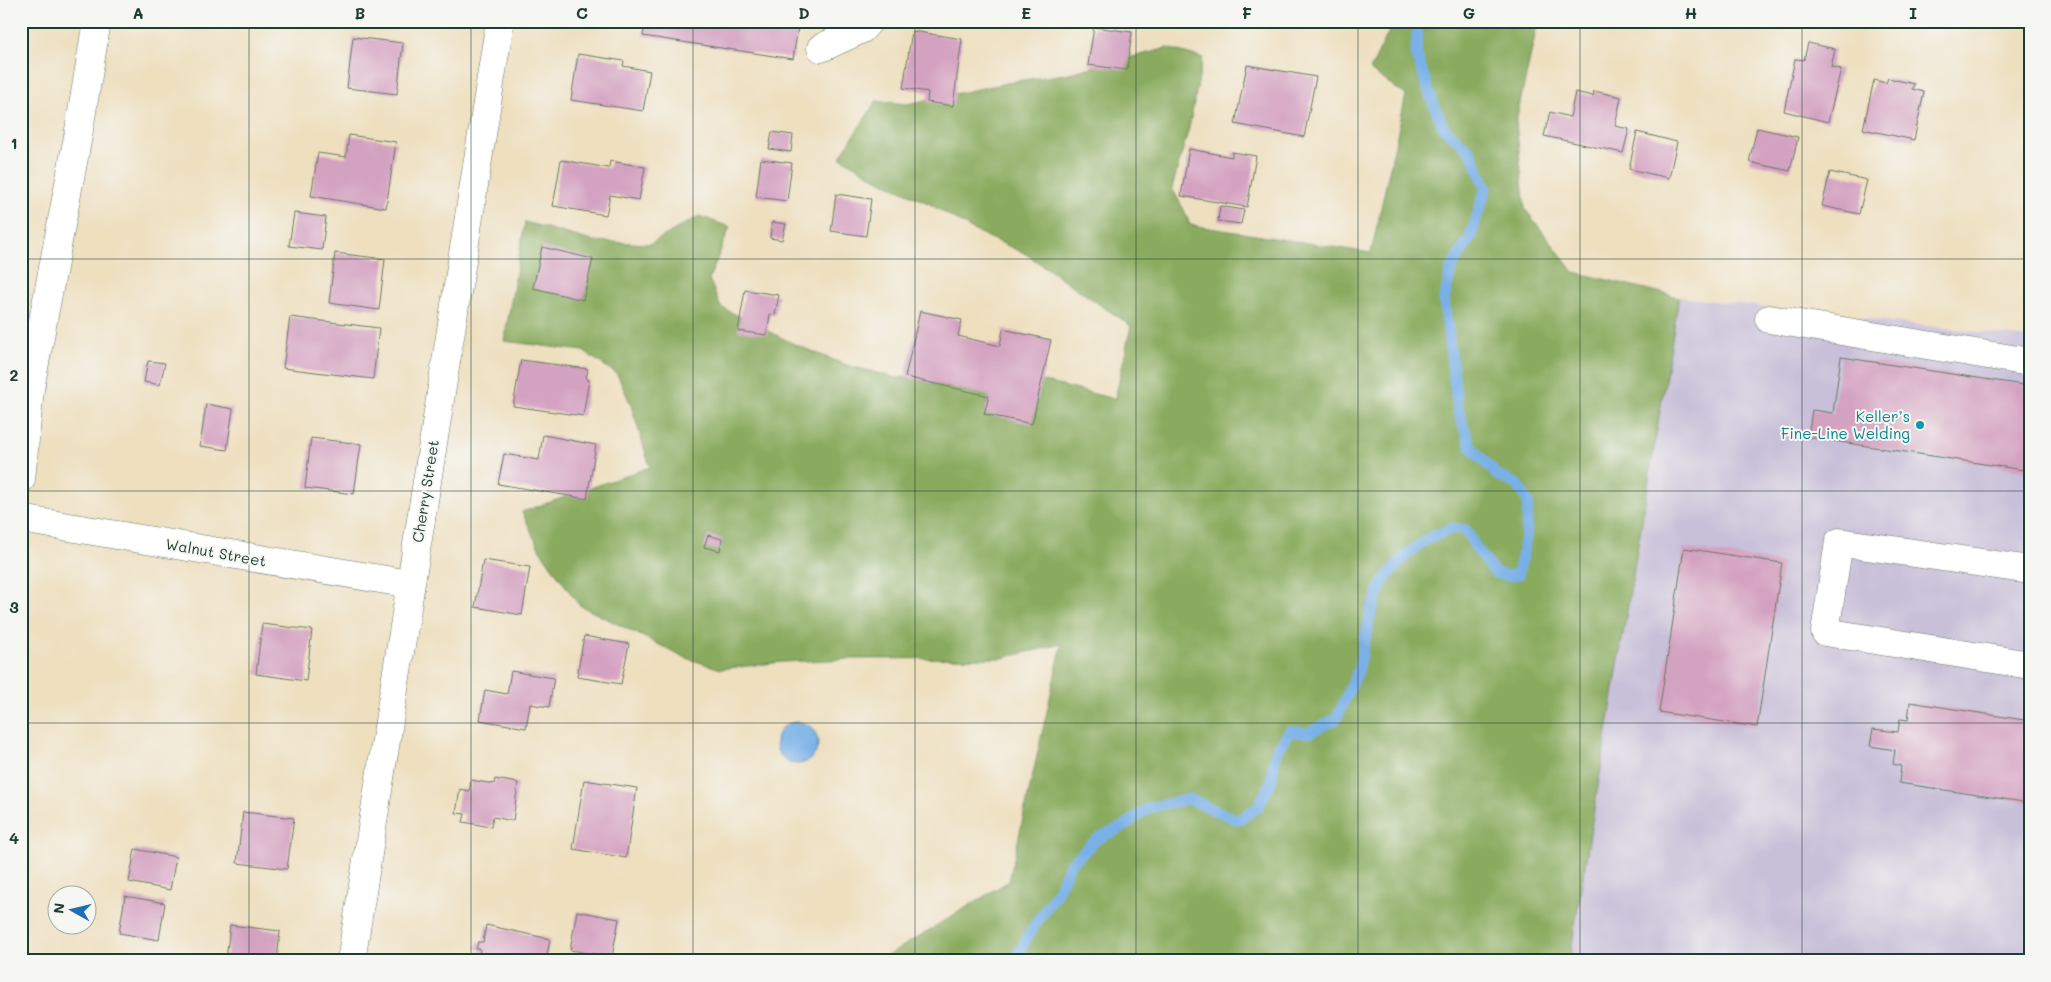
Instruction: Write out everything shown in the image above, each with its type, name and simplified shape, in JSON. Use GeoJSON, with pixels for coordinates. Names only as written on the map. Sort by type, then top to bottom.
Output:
{"type":"FeatureCollection","features":[{"type":"Feature","properties":{"kind":"street"},"geometry":{"type":"LineString","coordinates":[[21,479],[30,389],[78,136],[97,21]]}},
{"type":"Feature","properties":{"kind":"street","name":"Cherry Street"},"geometry":{"type":"LineString","coordinates":[[351,961],[500,21]]}},
{"type":"Feature","properties":{"kind":"street"},"geometry":{"type":"LineString","coordinates":[[821,48],[862,29],[869,21]]}},
{"type":"Feature","properties":{"kind":"street"},"geometry":{"type":"LineString","coordinates":[[1769,319],[2030,362]]}},
{"type":"Feature","properties":{"kind":"street","name":"Walnut Street"},"geometry":{"type":"LineString","coordinates":[[21,519],[410,584]]}},
{"type":"Feature","properties":{"kind":"street"},"geometry":{"type":"LineString","coordinates":[[2030,570],[1839,542],[1824,632],[2030,665]]}},
{"type":"Feature","properties":{"kind":"shaded area"},"geometry":{"type":"Polygon","coordinates":[[[1679,297],[2030,338],[2030,961],[1569,961],[1679,297]]]}},
{"type":"Feature","properties":{"kind":"green space"},"geometry":{"type":"Polygon","coordinates":[[[1394,21],[1538,21],[1516,122],[1525,209],[1574,272],[1679,297],[1569,961],[879,961],[1009,881],[1062,644],[1002,658],[853,659],[782,662],[721,669],[686,658],[579,605],[540,550],[522,512],[650,467],[631,405],[617,374],[583,351],[504,341],[525,222],[592,241],[650,244],[699,216],[730,227],[709,279],[721,307],[794,344],[846,365],[897,378],[905,377],[989,396],[984,414],[1041,381],[1115,399],[1131,326],[1026,254],[973,230],[930,204],[879,180],[840,157],[876,101],[907,104],[1016,81],[1065,74],[1168,48],[1203,58],[1189,128],[1172,188],[1190,225],[1371,253],[1406,95],[1370,70],[1394,21]]]}},
{"type":"Feature","properties":{"kind":"water"},"geometry":{"type":"Polygon","coordinates":[[[797,722],[812,728],[818,743],[812,758],[797,764],[782,758],[776,743],[782,728],[797,722]]]}},
{"type":"Feature","properties":{"kind":"building"},"geometry":{"type":"Polygon","coordinates":[[[645,21],[799,21],[793,59],[643,36],[645,21]]]}},
{"type":"Feature","properties":{"kind":"building"},"geometry":{"type":"Polygon","coordinates":[[[1094,27],[1132,32],[1127,70],[1088,65],[1094,27]]]}},
{"type":"Feature","properties":{"kind":"building"},"geometry":{"type":"Polygon","coordinates":[[[912,31],[962,39],[953,106],[927,102],[928,92],[903,88],[912,31]]]}},
{"type":"Feature","properties":{"kind":"building"},"geometry":{"type":"Polygon","coordinates":[[[353,37],[403,43],[397,94],[347,88],[353,37]]]}},
{"type":"Feature","properties":{"kind":"building"},"geometry":{"type":"Polygon","coordinates":[[[1808,43],[1835,49],[1831,67],[1841,69],[1828,122],[1784,111],[1795,59],[1804,60],[1808,43]]]}},
{"type":"Feature","properties":{"kind":"building"},"geometry":{"type":"Polygon","coordinates":[[[578,54],[624,61],[623,66],[650,71],[643,111],[571,100],[578,54]]]}},
{"type":"Feature","properties":{"kind":"building"},"geometry":{"type":"Polygon","coordinates":[[[1247,65],[1316,77],[1304,137],[1235,124],[1247,65]]]}},
{"type":"Feature","properties":{"kind":"building"},"geometry":{"type":"Polygon","coordinates":[[[1888,78],[1914,84],[1912,89],[1924,92],[1914,140],[1863,129],[1874,80],[1886,83],[1888,78]]]}},
{"type":"Feature","properties":{"kind":"building"},"geometry":{"type":"Polygon","coordinates":[[[1594,91],[1621,97],[1615,126],[1629,129],[1623,153],[1544,136],[1550,112],[1570,117],[1575,92],[1593,96],[1594,91]]]}},
{"type":"Feature","properties":{"kind":"building"},"geometry":{"type":"Polygon","coordinates":[[[1757,128],[1798,137],[1790,171],[1749,162],[1757,128]]]}},
{"type":"Feature","properties":{"kind":"building"},"geometry":{"type":"Polygon","coordinates":[[[772,132],[793,135],[791,152],[769,149],[772,132]]]}},
{"type":"Feature","properties":{"kind":"building"},"geometry":{"type":"Polygon","coordinates":[[[1637,132],[1677,142],[1669,178],[1629,169],[1637,132]]]}},
{"type":"Feature","properties":{"kind":"building"},"geometry":{"type":"Polygon","coordinates":[[[349,135],[396,142],[386,208],[311,196],[318,153],[346,157],[349,135]]]}},
{"type":"Feature","properties":{"kind":"building"},"geometry":{"type":"Polygon","coordinates":[[[1189,149],[1232,157],[1232,152],[1256,156],[1247,207],[1181,196],[1189,149]]]}},
{"type":"Feature","properties":{"kind":"building"},"geometry":{"type":"Polygon","coordinates":[[[761,159],[792,163],[787,201],[756,197],[761,159]]]}},
{"type":"Feature","properties":{"kind":"building"},"geometry":{"type":"Polygon","coordinates":[[[561,160],[609,168],[610,161],[645,167],[639,200],[610,195],[606,215],[553,206],[561,160]]]}},
{"type":"Feature","properties":{"kind":"building"},"geometry":{"type":"Polygon","coordinates":[[[1830,172],[1867,180],[1859,214],[1822,206],[1830,172]]]}},
{"type":"Feature","properties":{"kind":"building"},"geometry":{"type":"Polygon","coordinates":[[[836,194],[871,199],[866,236],[831,231],[836,194]]]}},
{"type":"Feature","properties":{"kind":"building"},"geometry":{"type":"Polygon","coordinates":[[[1220,206],[1244,210],[1241,224],[1218,221],[1220,206]]]}},
{"type":"Feature","properties":{"kind":"building"},"geometry":{"type":"Polygon","coordinates":[[[294,213],[326,217],[322,250],[289,246],[294,213]]]}},
{"type":"Feature","properties":{"kind":"building"},"geometry":{"type":"Polygon","coordinates":[[[772,222],[786,224],[782,240],[770,238],[772,222]]]}},
{"type":"Feature","properties":{"kind":"building"},"geometry":{"type":"Polygon","coordinates":[[[542,247],[593,259],[583,300],[533,288],[542,247]]]}},
{"type":"Feature","properties":{"kind":"building"},"geometry":{"type":"Polygon","coordinates":[[[335,253],[385,259],[379,310],[329,303],[335,253]]]}},
{"type":"Feature","properties":{"kind":"building"},"geometry":{"type":"Polygon","coordinates":[[[21,284],[27,285],[22,311],[21,311],[21,284]]]}},
{"type":"Feature","properties":{"kind":"building"},"geometry":{"type":"Polygon","coordinates":[[[745,290],[779,295],[775,315],[770,314],[767,335],[738,331],[745,290]]]}},
{"type":"Feature","properties":{"kind":"building"},"geometry":{"type":"Polygon","coordinates":[[[920,311],[962,320],[958,336],[1000,346],[1003,329],[1051,340],[1032,424],[984,414],[989,396],[905,377],[920,311]]]}},
{"type":"Feature","properties":{"kind":"building"},"geometry":{"type":"Polygon","coordinates":[[[290,317],[379,328],[373,379],[283,368],[290,317]]]}},
{"type":"Feature","properties":{"kind":"building","name":"Keller’s Fine-Line Welding"},"geometry":{"type":"Polygon","coordinates":[[[1841,357],[2030,386],[2030,471],[1808,437],[1812,410],[1833,413],[1841,357]]]}},
{"type":"Feature","properties":{"kind":"building"},"geometry":{"type":"Polygon","coordinates":[[[521,360],[588,369],[586,379],[589,380],[583,416],[513,406],[521,360]]]}},
{"type":"Feature","properties":{"kind":"building"},"geometry":{"type":"Polygon","coordinates":[[[148,361],[165,363],[160,385],[144,382],[148,361]]]}},
{"type":"Feature","properties":{"kind":"building"},"geometry":{"type":"Polygon","coordinates":[[[206,404],[233,409],[227,450],[200,446],[206,404]]]}},
{"type":"Feature","properties":{"kind":"building"},"geometry":{"type":"Polygon","coordinates":[[[543,435],[596,445],[587,499],[498,484],[504,454],[539,460],[543,435]]]}},
{"type":"Feature","properties":{"kind":"building"},"geometry":{"type":"Polygon","coordinates":[[[311,438],[361,444],[354,494],[305,488],[311,438]]]}},
{"type":"Feature","properties":{"kind":"building"},"geometry":{"type":"Polygon","coordinates":[[[708,535],[722,539],[720,551],[704,547],[708,535]]]}},
{"type":"Feature","properties":{"kind":"building"},"geometry":{"type":"Polygon","coordinates":[[[1684,548],[1782,563],[1757,727],[1659,712],[1684,548]]]}},
{"type":"Feature","properties":{"kind":"building"},"geometry":{"type":"Polygon","coordinates":[[[483,560],[530,567],[522,615],[475,607],[483,560]]]}},
{"type":"Feature","properties":{"kind":"building"},"geometry":{"type":"Polygon","coordinates":[[[262,624],[312,630],[306,681],[256,674],[262,624]]]}},
{"type":"Feature","properties":{"kind":"building"},"geometry":{"type":"Polygon","coordinates":[[[584,636],[629,644],[621,684],[577,677],[584,636]]]}},
{"type":"Feature","properties":{"kind":"building"},"geometry":{"type":"Polygon","coordinates":[[[511,671],[554,678],[549,707],[530,704],[526,728],[480,720],[485,690],[507,694],[511,671]]]}},
{"type":"Feature","properties":{"kind":"building"},"geometry":{"type":"Polygon","coordinates":[[[1910,702],[2030,721],[2030,803],[1899,783],[1901,766],[1893,764],[1895,750],[1870,746],[1873,729],[1898,732],[1900,719],[1908,720],[1910,702]]]}},
{"type":"Feature","properties":{"kind":"building"},"geometry":{"type":"Polygon","coordinates":[[[495,779],[518,783],[513,821],[493,817],[491,827],[463,822],[465,814],[456,813],[460,789],[469,791],[471,780],[494,784],[495,779]]]}},
{"type":"Feature","properties":{"kind":"building"},"geometry":{"type":"Polygon","coordinates":[[[584,780],[637,788],[626,858],[573,849],[584,780]]]}},
{"type":"Feature","properties":{"kind":"building"},"geometry":{"type":"Polygon","coordinates":[[[243,812],[294,818],[287,869],[237,863],[243,812]]]}},
{"type":"Feature","properties":{"kind":"building"},"geometry":{"type":"Polygon","coordinates":[[[135,849],[176,857],[170,890],[129,882],[135,849]]]}},
{"type":"Feature","properties":{"kind":"building"},"geometry":{"type":"Polygon","coordinates":[[[125,896],[165,903],[159,940],[119,933],[125,896]]]}},
{"type":"Feature","properties":{"kind":"building"},"geometry":{"type":"Polygon","coordinates":[[[577,911],[619,919],[612,957],[570,950],[577,911]]]}},
{"type":"Feature","properties":{"kind":"building"},"geometry":{"type":"Polygon","coordinates":[[[230,925],[280,931],[277,961],[226,961],[230,925]]]}},
{"type":"Feature","properties":{"kind":"building"},"geometry":{"type":"Polygon","coordinates":[[[486,925],[550,939],[546,961],[478,961],[480,949],[476,949],[478,942],[483,942],[486,925]]]}},
{"type":"Feature","properties":{"kind":"waterway"},"geometry":{"type":"LineString","coordinates":[[1016,961],[1034,926],[1057,892],[1070,864],[1097,839],[1124,826],[1148,808],[1189,799],[1238,820],[1258,807],[1271,782],[1276,751],[1290,731],[1308,733],[1336,719],[1358,671],[1371,611],[1383,581],[1406,555],[1425,540],[1452,528],[1466,530],[1476,548],[1495,573],[1510,576],[1518,574],[1526,538],[1528,502],[1518,485],[1497,475],[1471,447],[1458,410],[1444,300],[1452,266],[1470,238],[1486,188],[1471,152],[1444,128],[1431,98],[1416,53],[1418,21]]}},
{"type":"Feature","properties":{"kind":"place","name":"Keller’s Fine-Line Welding"},"geometry":{"type":"Point","coordinates":[1920,425]}}]}
